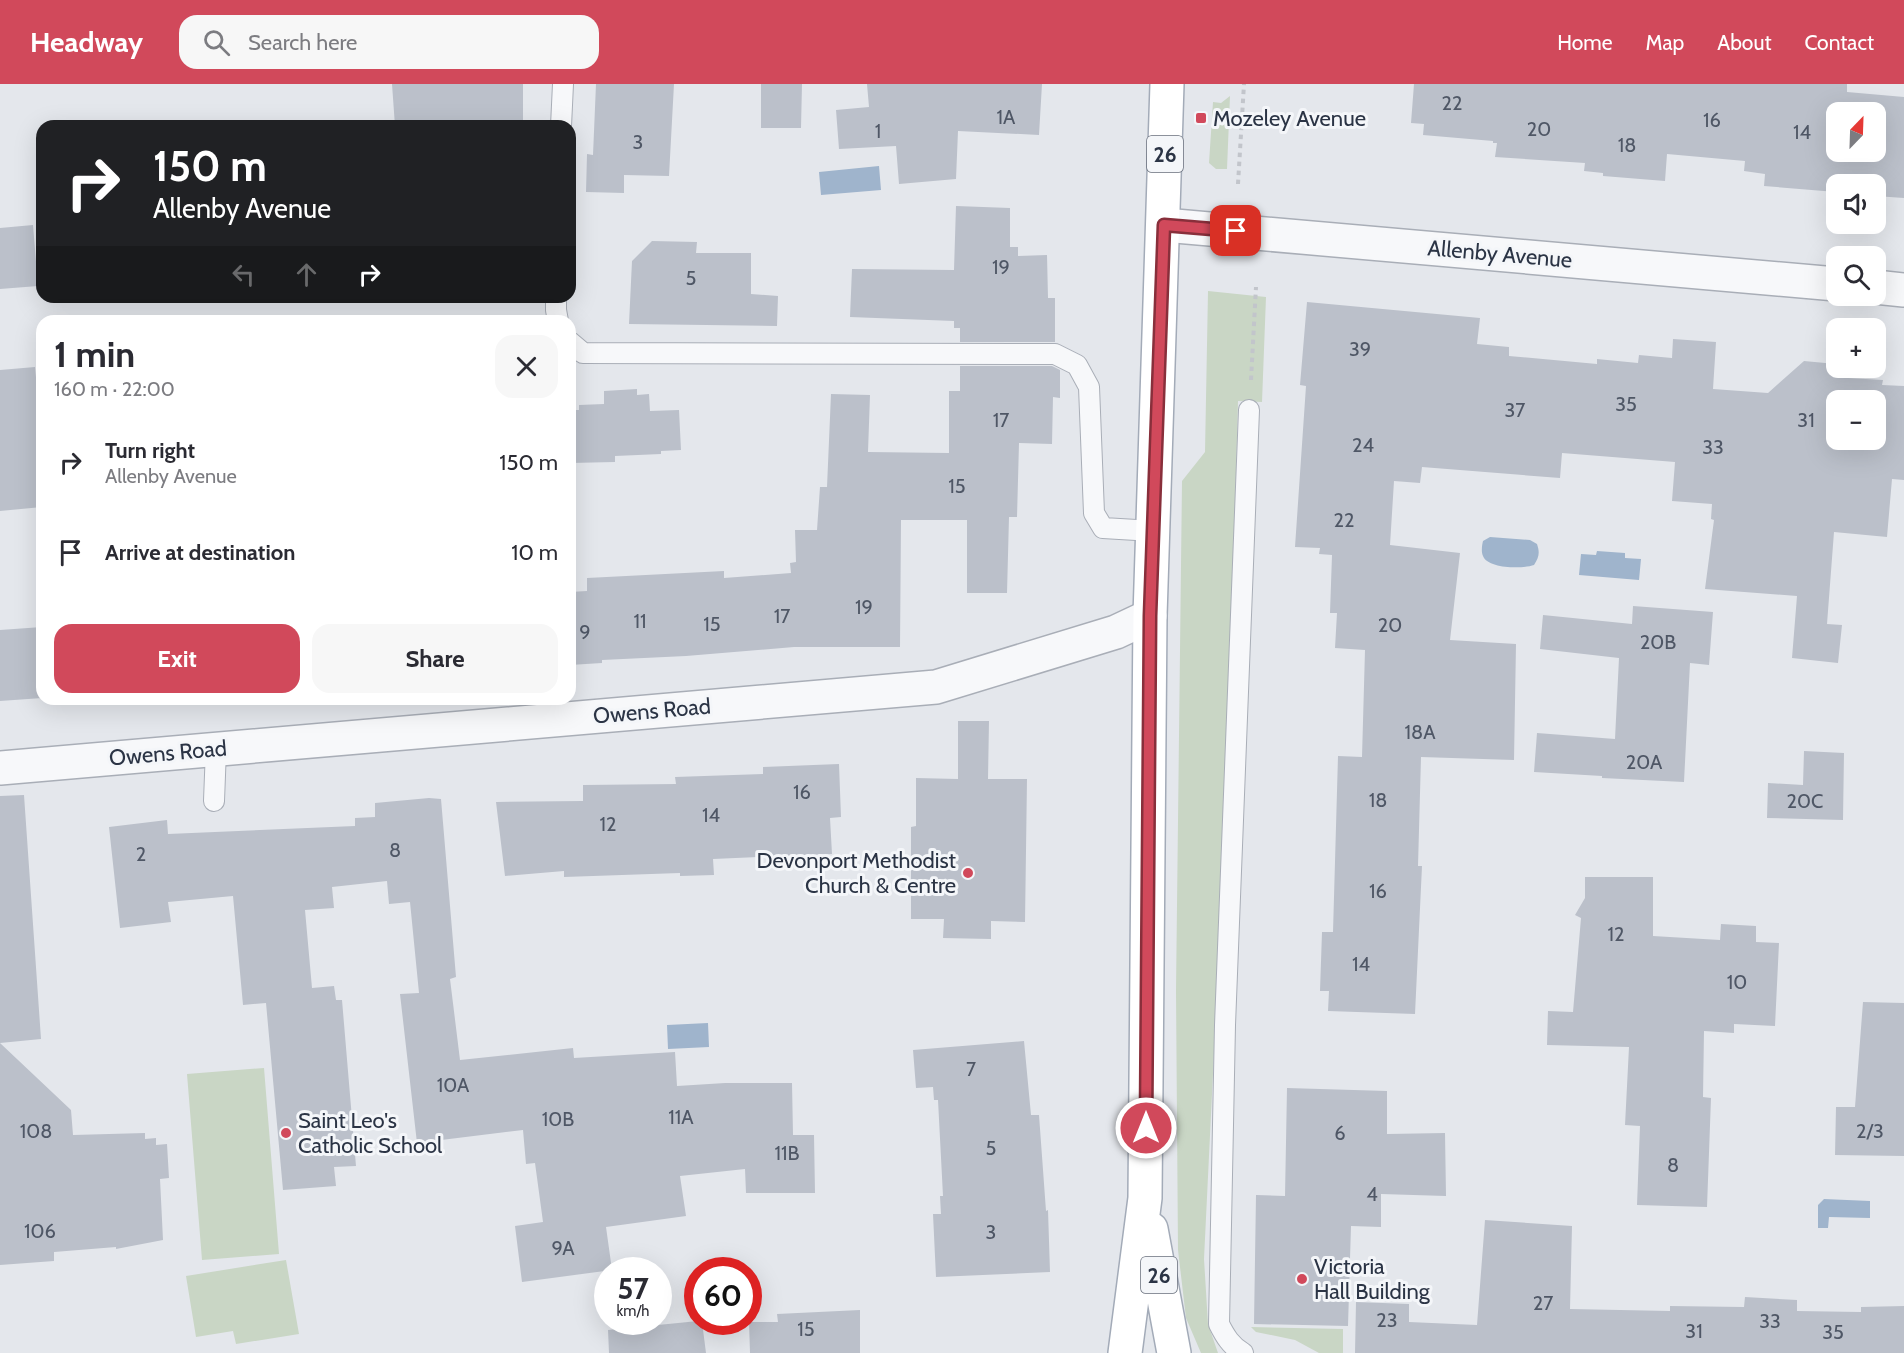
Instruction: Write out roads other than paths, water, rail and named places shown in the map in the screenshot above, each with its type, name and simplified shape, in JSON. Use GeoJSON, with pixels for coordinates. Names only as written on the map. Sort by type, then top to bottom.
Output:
{"type":"FeatureCollection","features":[{"type":"Feature","properties":{"kind":"main road","name":"26"},"geometry":{"type":"LineString","coordinates":[[1125,1353],[1145,1198],[1150,616],[1167,84]]}},
{"type":"Feature","properties":{"kind":"main road","name":"26"},"geometry":{"type":"LineString","coordinates":[[1145,1198],[1174,1353]]}},
{"type":"Feature","properties":{"kind":"street","name":"Allenby Avenue"},"geometry":{"type":"LineString","coordinates":[[1164,225],[1826,283]]}},
{"type":"Feature","properties":{"kind":"street"},"geometry":{"type":"LineString","coordinates":[[1886,288],[1904,290]]}},
{"type":"Feature","properties":{"kind":"street","name":"Owens Road"},"geometry":{"type":"LineString","coordinates":[[0,768],[936,687],[1116,632],[1150,616]]}},
{"type":"Feature","properties":{"kind":"lane"},"geometry":{"type":"LineString","coordinates":[[561,120],[562,84]]}},
{"type":"Feature","properties":{"kind":"lane"},"geometry":{"type":"LineString","coordinates":[[576,347],[583,353],[1055,354],[1077,365],[1089,387],[1094,513],[1103,528],[1153,531]]}},
{"type":"Feature","properties":{"kind":"lane"},"geometry":{"type":"LineString","coordinates":[[1243,1353],[1234,1348],[1225,1336],[1219,1324],[1219,1313],[1225,1037],[1250,410]]}},
{"type":"Feature","properties":{"kind":"lane"},"geometry":{"type":"LineString","coordinates":[[214,801],[216,749]]}},
{"type":"Feature","properties":{"kind":"water"},"geometry":{"type":"Polygon","coordinates":[[[879,166],[881,190],[821,195],[819,172],[879,166]]]}},
{"type":"Feature","properties":{"kind":"water"},"geometry":{"type":"Polygon","coordinates":[[[1490,537],[1530,540],[1538,547],[1536,562],[1534,565],[1514,567],[1498,566],[1486,560],[1482,551],[1483,541],[1490,537]]]}},
{"type":"Feature","properties":{"kind":"water"},"geometry":{"type":"Polygon","coordinates":[[[1597,551],[1625,553],[1625,558],[1641,559],[1639,580],[1579,575],[1581,554],[1596,555],[1597,551]]]}},
{"type":"Feature","properties":{"kind":"water"},"geometry":{"type":"Polygon","coordinates":[[[708,1023],[709,1047],[668,1049],[667,1025],[708,1023]]]}},
{"type":"Feature","properties":{"kind":"water"},"geometry":{"type":"Polygon","coordinates":[[[1824,1199],[1870,1201],[1870,1218],[1829,1217],[1828,1228],[1818,1228],[1818,1205],[1824,1199]]]}},
{"type":"Feature","properties":{"kind":"place","name":"Mozeley Avenue"},"geometry":{"type":"Point","coordinates":[1201,118]}},
{"type":"Feature","properties":{"kind":"place","name":"Devonport Methodist Church & Centre"},"geometry":{"type":"Point","coordinates":[968,873]}},
{"type":"Feature","properties":{"kind":"place","name":"Saint Leo's Catholic School"},"geometry":{"type":"Point","coordinates":[286,1133]}},
{"type":"Feature","properties":{"kind":"place","name":"Victoria Hall Building"},"geometry":{"type":"Point","coordinates":[1302,1279]}}]}
